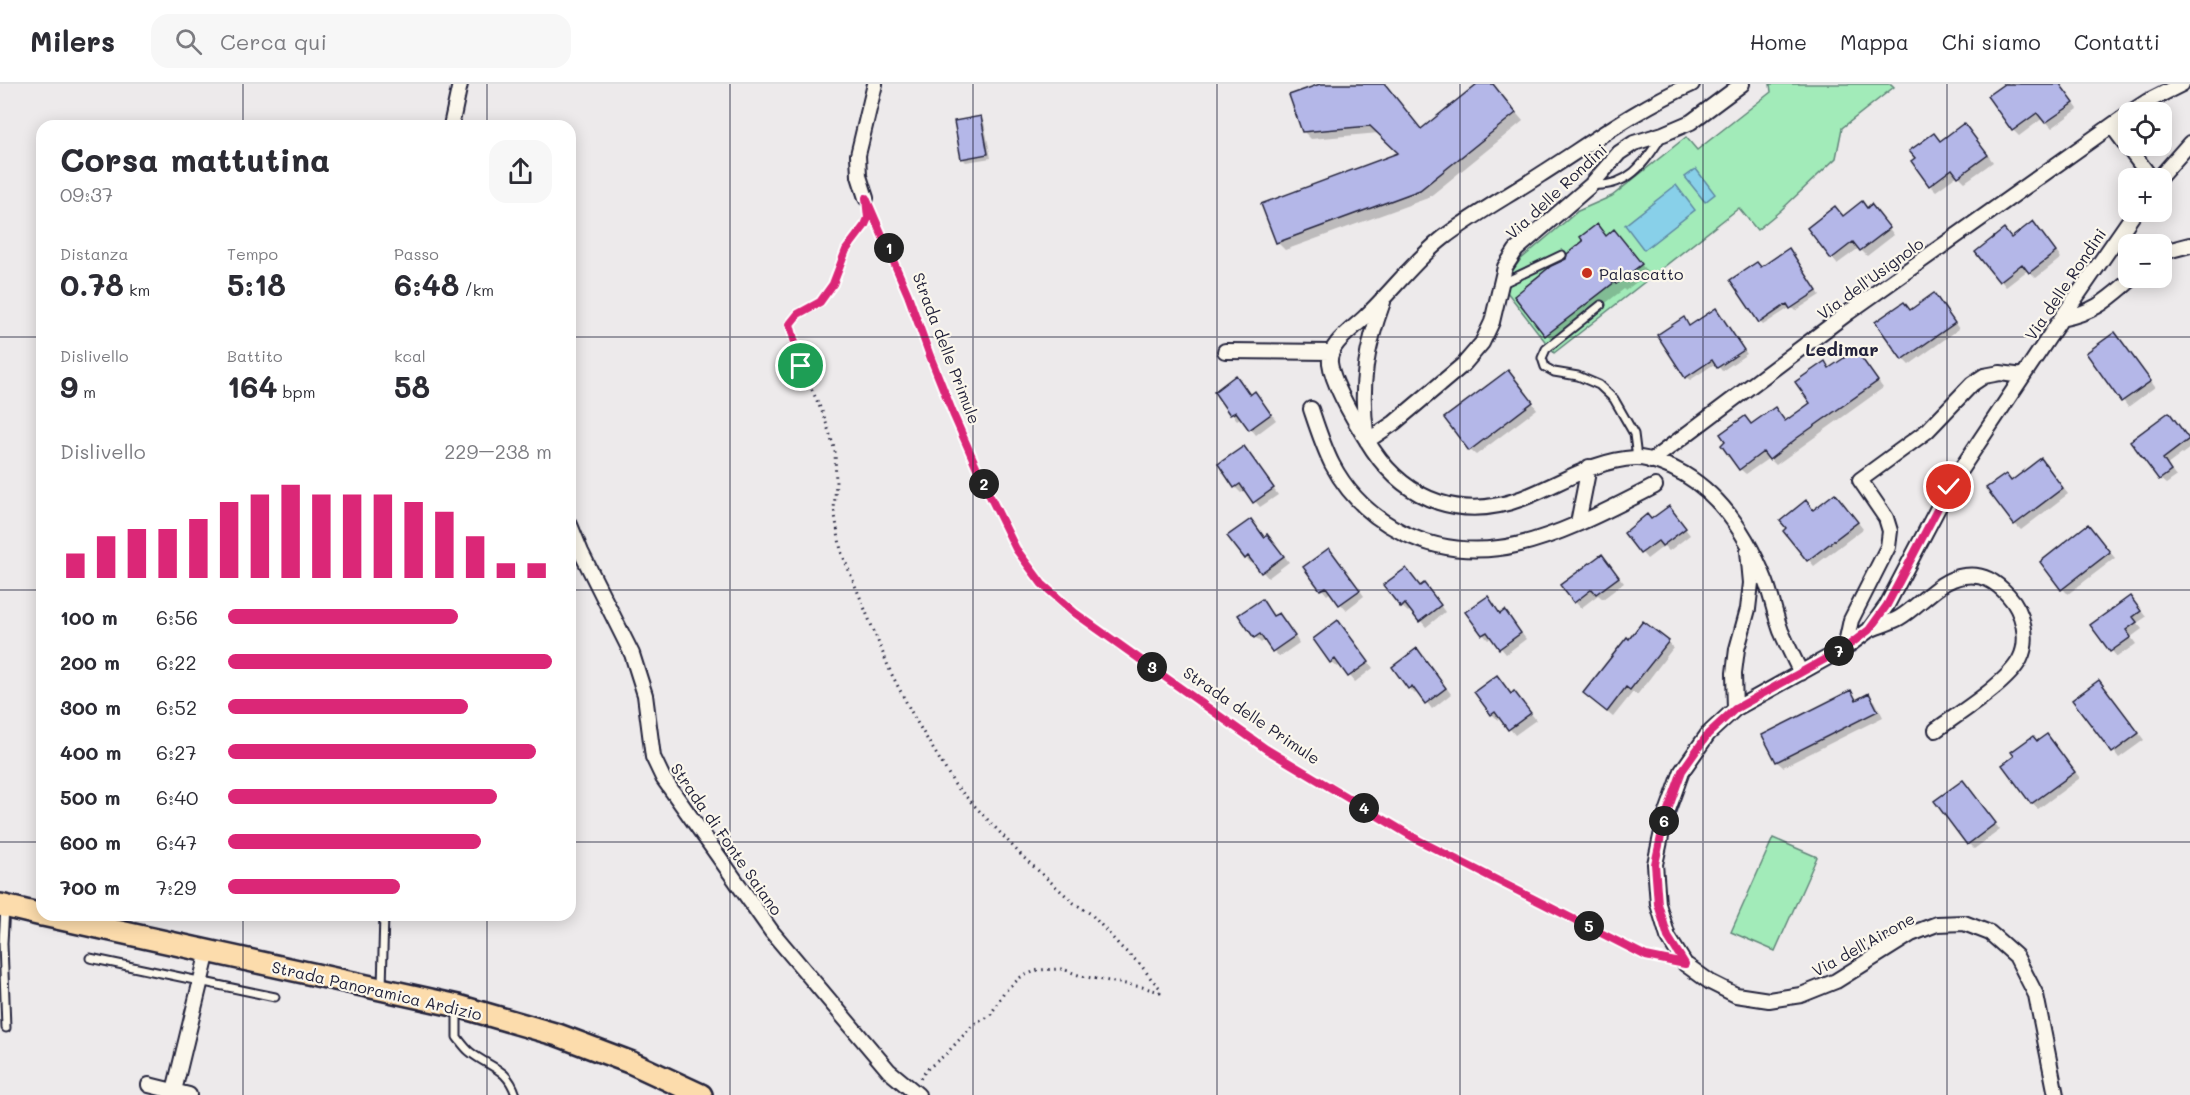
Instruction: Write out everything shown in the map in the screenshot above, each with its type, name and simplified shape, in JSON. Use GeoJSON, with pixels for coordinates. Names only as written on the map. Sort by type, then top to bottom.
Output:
{"type":"FeatureCollection","features":[{"type":"Feature","properties":{"kind":"main road","name":"Strada Panoramica Ardizio"},"geometry":{"type":"LineString","coordinates":[[2,906],[36,913]]}},
{"type":"Feature","properties":{"kind":"main road","name":"Strada Panoramica Ardizio"},"geometry":{"type":"LineString","coordinates":[[70,921],[458,1006],[558,1035],[633,1063],[700,1095]]}},
{"type":"Feature","properties":{"kind":"street"},"geometry":{"type":"LineString","coordinates":[[452,120],[460,84]]}},
{"type":"Feature","properties":{"kind":"street"},"geometry":{"type":"LineString","coordinates":[[866,198],[859,176],[858,155],[875,84]]}},
{"type":"Feature","properties":{"kind":"street","name":"Via delle Rondini"},"geometry":{"type":"LineString","coordinates":[[1330,352],[1444,237],[1673,88],[1692,84]]}},
{"type":"Feature","properties":{"kind":"street","name":"Via delle Rondini"},"geometry":{"type":"LineString","coordinates":[[1385,297],[1371,337],[1364,372],[1363,405],[1367,441],[1394,423],[1464,364],[1482,343],[1492,322],[1505,267],[1516,250],[1591,185],[1619,153],[1634,143],[1691,122],[1742,84]]}},
{"type":"Feature","properties":{"kind":"street","name":"Via dell'Usignolo"},"geometry":{"type":"LineString","coordinates":[[2146,102],[2182,84]]}},
{"type":"Feature","properties":{"kind":"street","name":"Via dell'Usignolo"},"geometry":{"type":"LineString","coordinates":[[1651,461],[1849,312],[2118,122]]}},
{"type":"Feature","properties":{"kind":"street"},"geometry":{"type":"LineString","coordinates":[[2112,126],[2144,168]]}},
{"type":"Feature","properties":{"kind":"street"},"geometry":{"type":"LineString","coordinates":[[2168,168],[2190,144]]}},
{"type":"Feature","properties":{"kind":"street","name":"Via delle Rondini"},"geometry":{"type":"LineString","coordinates":[[1735,709],[1845,648],[1869,630],[1887,605],[1949,487],[2128,222]]}},
{"type":"Feature","properties":{"kind":"street"},"geometry":{"type":"LineString","coordinates":[[2172,250],[2190,245]]}},
{"type":"Feature","properties":{"kind":"street"},"geometry":{"type":"LineString","coordinates":[[2061,319],[2081,315],[2100,306],[2121,288]]}},
{"type":"Feature","properties":{"kind":"street"},"geometry":{"type":"LineString","coordinates":[[1225,351],[1330,352],[1330,363],[1335,381],[1367,441],[1381,461],[1398,480],[1416,493],[1440,503],[1465,508],[1493,506],[1522,499],[1589,467],[1637,458],[1682,473],[1710,493],[1731,517],[1746,540],[1765,581],[1781,629],[1801,672]]}},
{"type":"Feature","properties":{"kind":"street"},"geometry":{"type":"LineString","coordinates":[[1845,648],[1851,620],[1888,547],[1890,531],[1886,518],[1860,480],[1928,430],[1972,384],[1984,376],[2000,373],[2023,376]]}},
{"type":"Feature","properties":{"kind":"street"},"geometry":{"type":"LineString","coordinates":[[1311,408],[1332,465],[1348,487],[1370,512],[1396,530],[1428,544],[1463,550],[1501,548],[1578,523],[1655,486]]}},
{"type":"Feature","properties":{"kind":"street"},"geometry":{"type":"LineString","coordinates":[[1578,523],[1589,467]]}},
{"type":"Feature","properties":{"kind":"street","name":"Strada di Fonte Saiano"},"geometry":{"type":"LineString","coordinates":[[576,540],[632,654],[645,695],[653,757],[663,778],[771,932],[889,1071],[915,1093]]}},
{"type":"Feature","properties":{"kind":"street"},"geometry":{"type":"LineString","coordinates":[[1735,709],[1734,673],[1737,649],[1748,609],[1751,583],[1746,540]]}},
{"type":"Feature","properties":{"kind":"street"},"geometry":{"type":"LineString","coordinates":[[1869,630],[1899,618],[1945,583],[1962,576],[1979,575],[1995,582],[2010,597],[2022,618],[2025,637],[2021,658],[2008,676],[1936,730]]}},
{"type":"Feature","properties":{"kind":"street","name":"Via dell'Airone"},"geometry":{"type":"LineString","coordinates":[[1735,709],[1708,734],[1682,771],[1665,818],[1655,864],[1658,904],[1668,937],[1685,964],[1710,982],[1736,995],[1769,1000],[1801,995],[1836,981],[1911,933],[1937,924],[1964,923],[1990,933],[2016,956],[2036,995],[2056,1095]]}},
{"type":"Feature","properties":{"kind":"street"},"geometry":{"type":"LineString","coordinates":[[174,1091],[208,951]]}},
{"type":"Feature","properties":{"kind":"street"},"geometry":{"type":"LineString","coordinates":[[149,1085],[189,1095]]}},
{"type":"Feature","properties":{"kind":"lane"},"geometry":{"type":"LineString","coordinates":[[1591,185],[1608,187],[1626,178],[1646,160],[1663,134]]}},
{"type":"Feature","properties":{"kind":"lane"},"geometry":{"type":"LineString","coordinates":[[1500,284],[1562,255]]}},
{"type":"Feature","properties":{"kind":"lane"},"geometry":{"type":"LineString","coordinates":[[1601,305],[1546,349],[1542,358],[1545,366],[1554,372],[1578,376],[1599,385],[1614,399],[1634,434],[1637,458]]}},
{"type":"Feature","properties":{"kind":"lane"},"geometry":{"type":"LineString","coordinates":[[2,906],[6,1028]]}},
{"type":"Feature","properties":{"kind":"lane"},"geometry":{"type":"LineString","coordinates":[[382,989],[384,921]]}},
{"type":"Feature","properties":{"kind":"lane"},"geometry":{"type":"LineString","coordinates":[[90,958],[275,996]]}},
{"type":"Feature","properties":{"kind":"lane"},"geometry":{"type":"LineString","coordinates":[[458,1006],[457,1037],[469,1052],[501,1070],[512,1082],[516,1095]]}},
{"type":"Feature","properties":{"kind":"path","name":"Strada delle Primule"},"geometry":{"type":"LineString","coordinates":[[866,198],[904,285],[954,416],[984,484],[1016,549],[1042,584],[1075,613],[1266,749],[1418,840],[1646,956],[1685,964]]}},
{"type":"Feature","properties":{"kind":"path"},"geometry":{"type":"LineString","coordinates":[[866,198],[868,218],[846,250],[833,284],[820,302],[798,314],[790,324],[801,366],[830,431],[835,451],[834,509],[841,551],[851,578],[895,684],[955,785],[1022,856],[1074,903],[1091,914],[1121,947],[1142,965],[1160,988],[1160,992],[1081,976],[1063,969],[1038,970],[1021,977],[1004,992],[990,1016],[974,1024],[946,1054],[926,1070],[915,1093]]}},
{"type":"Feature","properties":{"kind":"green space"},"geometry":{"type":"Polygon","coordinates":[[[1770,84],[1891,84],[1894,87],[1842,128],[1836,158],[1757,230],[1739,208],[1554,353],[1507,292],[1511,273],[1520,260],[1578,211],[1612,196],[1686,137],[1697,150],[1771,92],[1770,84]]]}},
{"type":"Feature","properties":{"kind":"green space"},"geometry":{"type":"Polygon","coordinates":[[[1773,838],[1817,857],[1775,951],[1731,932],[1773,838]]]}},
{"type":"Feature","properties":{"kind":"water"},"geometry":{"type":"Polygon","coordinates":[[[1696,169],[1715,194],[1705,202],[1685,177],[1696,169]]]}},
{"type":"Feature","properties":{"kind":"water"},"geometry":{"type":"Polygon","coordinates":[[[1676,185],[1695,210],[1644,250],[1625,225],[1676,185]]]}},
{"type":"Feature","properties":{"kind":"building"},"geometry":{"type":"Polygon","coordinates":[[[1320,84],[1385,84],[1421,129],[1477,84],[1493,84],[1516,113],[1420,190],[1276,243],[1261,204],[1398,153],[1370,126],[1302,132],[1289,95],[1320,84]]]}},
{"type":"Feature","properties":{"kind":"building"},"geometry":{"type":"Polygon","coordinates":[[[2004,84],[2060,84],[2074,103],[2045,123],[2037,113],[2012,131],[1987,96],[2004,84]]]}},
{"type":"Feature","properties":{"kind":"building"},"geometry":{"type":"Polygon","coordinates":[[[981,116],[988,154],[961,159],[954,121],[981,116]]]}},
{"type":"Feature","properties":{"kind":"building"},"geometry":{"type":"Polygon","coordinates":[[[1964,123],[1988,155],[1958,177],[1952,169],[1929,186],[1911,161],[1915,158],[1909,151],[1934,133],[1940,141],[1964,123]]]}},
{"type":"Feature","properties":{"kind":"building"},"geometry":{"type":"Polygon","coordinates":[[[1862,201],[1867,208],[1871,204],[1890,228],[1860,251],[1853,242],[1831,259],[1807,228],[1835,206],[1843,216],[1862,201]]]}},
{"type":"Feature","properties":{"kind":"building"},"geometry":{"type":"Polygon","coordinates":[[[2033,221],[2056,252],[2029,273],[2022,264],[1999,282],[1975,252],[2004,229],[2011,238],[2033,221]]]}},
{"type":"Feature","properties":{"kind":"building","name":"Palascatto"},"geometry":{"type":"Polygon","coordinates":[[[1597,224],[1606,236],[1614,229],[1642,264],[1545,336],[1514,296],[1551,266],[1566,259],[1567,254],[1583,241],[1580,237],[1597,224]]]}},
{"type":"Feature","properties":{"kind":"building"},"geometry":{"type":"Polygon","coordinates":[[[1789,248],[1817,291],[1790,309],[1787,304],[1759,323],[1730,280],[1757,262],[1761,267],[1789,248]]]}},
{"type":"Feature","properties":{"kind":"building"},"geometry":{"type":"Polygon","coordinates":[[[1934,293],[1955,323],[1902,360],[1875,322],[1904,302],[1910,310],[1934,293]]]}},
{"type":"Feature","properties":{"kind":"building"},"geometry":{"type":"Polygon","coordinates":[[[1716,308],[1744,350],[1717,368],[1712,360],[1685,378],[1657,335],[1684,317],[1689,326],[1716,308]]]}},
{"type":"Feature","properties":{"kind":"building"},"geometry":{"type":"Polygon","coordinates":[[[2115,332],[2151,381],[2121,402],[2086,353],[2115,332]]]}},
{"type":"Feature","properties":{"kind":"building"},"geometry":{"type":"Polygon","coordinates":[[[1856,350],[1878,381],[1769,460],[1763,452],[1739,470],[1721,445],[1725,441],[1720,434],[1745,416],[1751,424],[1775,407],[1785,421],[1810,403],[1795,382],[1825,361],[1829,368],[1856,350]]]}},
{"type":"Feature","properties":{"kind":"building"},"geometry":{"type":"Polygon","coordinates":[[[1508,370],[1533,402],[1469,451],[1444,418],[1508,370]]]}},
{"type":"Feature","properties":{"kind":"building"},"geometry":{"type":"Polygon","coordinates":[[[1236,375],[1250,395],[1255,391],[1271,414],[1249,430],[1236,412],[1230,415],[1214,392],[1236,375]]]}},
{"type":"Feature","properties":{"kind":"building"},"geometry":{"type":"Polygon","coordinates":[[[2169,412],[2189,439],[2163,459],[2171,471],[2159,480],[2130,441],[2169,412]]]}},
{"type":"Feature","properties":{"kind":"building"},"geometry":{"type":"Polygon","coordinates":[[[1244,446],[1274,488],[1253,503],[1240,484],[1234,488],[1218,464],[1244,446]]]}},
{"type":"Feature","properties":{"kind":"building"},"geometry":{"type":"Polygon","coordinates":[[[2041,458],[2063,488],[2014,525],[1986,488],[2006,474],[2011,481],[2041,458]]]}},
{"type":"Feature","properties":{"kind":"building"},"geometry":{"type":"Polygon","coordinates":[[[1835,493],[1858,522],[1807,561],[1783,531],[1786,528],[1780,521],[1806,500],[1813,510],[1835,493]]]}},
{"type":"Feature","properties":{"kind":"building"},"geometry":{"type":"Polygon","coordinates":[[[1669,506],[1686,528],[1662,546],[1658,541],[1640,554],[1624,533],[1647,514],[1651,519],[1669,506]]]}},
{"type":"Feature","properties":{"kind":"building"},"geometry":{"type":"Polygon","coordinates":[[[1251,519],[1264,537],[1267,534],[1284,556],[1261,573],[1248,556],[1245,559],[1227,536],[1251,519]]]}},
{"type":"Feature","properties":{"kind":"building"},"geometry":{"type":"Polygon","coordinates":[[[2088,524],[2110,552],[2061,590],[2040,562],[2088,524]]]}},
{"type":"Feature","properties":{"kind":"building"},"geometry":{"type":"Polygon","coordinates":[[[1329,548],[1360,590],[1339,605],[1326,587],[1320,590],[1303,567],[1329,548]]]}},
{"type":"Feature","properties":{"kind":"building"},"geometry":{"type":"Polygon","coordinates":[[[1602,554],[1619,577],[1596,594],[1592,589],[1574,603],[1560,585],[1602,554]]]}},
{"type":"Feature","properties":{"kind":"building"},"geometry":{"type":"Polygon","coordinates":[[[1406,568],[1420,586],[1424,583],[1441,605],[1419,622],[1405,604],[1401,608],[1383,585],[1406,568]]]}},
{"type":"Feature","properties":{"kind":"building"},"geometry":{"type":"Polygon","coordinates":[[[1488,596],[1500,614],[1505,610],[1521,633],[1499,649],[1487,632],[1482,635],[1465,612],[1488,596]]]}},
{"type":"Feature","properties":{"kind":"building"},"geometry":{"type":"Polygon","coordinates":[[[2130,596],[2141,611],[2133,617],[2137,622],[2126,630],[2131,637],[2110,652],[2090,625],[2130,596]]]}},
{"type":"Feature","properties":{"kind":"building"},"geometry":{"type":"Polygon","coordinates":[[[1262,599],[1273,616],[1279,613],[1295,636],[1272,652],[1260,634],[1254,638],[1238,615],[1262,599]]]}},
{"type":"Feature","properties":{"kind":"building"},"geometry":{"type":"Polygon","coordinates":[[[1338,620],[1369,662],[1348,677],[1335,659],[1330,663],[1313,639],[1338,620]]]}},
{"type":"Feature","properties":{"kind":"building"},"geometry":{"type":"Polygon","coordinates":[[[1643,621],[1669,641],[1630,690],[1626,687],[1607,712],[1583,693],[1627,637],[1629,639],[1643,621]]]}},
{"type":"Feature","properties":{"kind":"building"},"geometry":{"type":"Polygon","coordinates":[[[1417,648],[1446,688],[1425,704],[1412,686],[1408,689],[1392,667],[1417,648]]]}},
{"type":"Feature","properties":{"kind":"building"},"geometry":{"type":"Polygon","coordinates":[[[1497,675],[1511,694],[1514,691],[1531,713],[1508,730],[1495,712],[1491,715],[1474,692],[1497,675]]]}},
{"type":"Feature","properties":{"kind":"building"},"geometry":{"type":"Polygon","coordinates":[[[2099,680],[2139,733],[2112,753],[2072,700],[2099,680]]]}},
{"type":"Feature","properties":{"kind":"building"},"geometry":{"type":"Polygon","coordinates":[[[1851,690],[1856,700],[1869,693],[1878,711],[1776,762],[1762,735],[1851,690]]]}},
{"type":"Feature","properties":{"kind":"building"},"geometry":{"type":"Polygon","coordinates":[[[2047,734],[2075,772],[2031,804],[2002,765],[2014,756],[2011,752],[2033,736],[2037,741],[2047,734]]]}},
{"type":"Feature","properties":{"kind":"building"},"geometry":{"type":"Polygon","coordinates":[[[1963,780],[1996,823],[1967,845],[1934,801],[1963,780]]]}},
{"type":"Feature","properties":{"kind":"place","name":"Palascatto"},"geometry":{"type":"Point","coordinates":[1587,273]}},
{"type":"Feature","properties":{"kind":"district","name":"Ledimar"},"geometry":{"type":"Point","coordinates":[1842,349]}},
{"type":"Feature","properties":{"kind":"route"},"geometry":{"type":"LineString","coordinates":[[801,366],[790,324],[798,314],[820,302],[833,284],[846,250],[868,218],[866,198],[908,295],[954,416],[984,484],[1016,549],[1042,584],[1075,613],[1266,749],[1418,840],[1646,956],[1685,964],[1668,937],[1658,904],[1655,864],[1665,818],[1682,771],[1708,734],[1735,709],[1845,648],[1869,630],[1887,605],[1949,487]]}}]}
